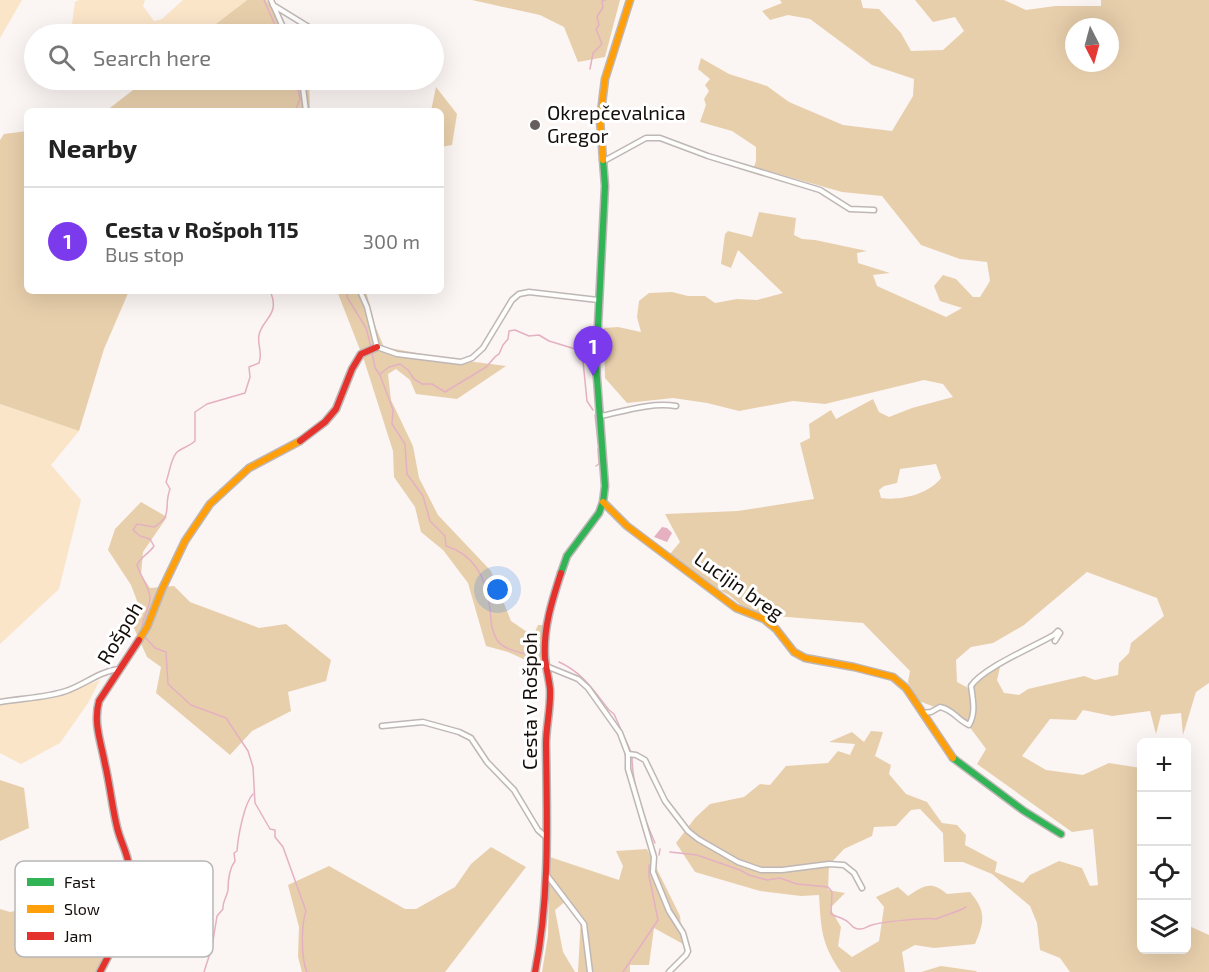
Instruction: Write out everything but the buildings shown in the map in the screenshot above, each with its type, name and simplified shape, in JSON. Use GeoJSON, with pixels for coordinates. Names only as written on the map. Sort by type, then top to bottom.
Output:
{"type":"FeatureCollection","features":[{"type":"Feature","properties":{"kind":"street","name":"Cesta v Rošpoh"},"geometry":{"type":"LineString","coordinates":[[535,972],[542,936],[548,804],[546,740],[549,692],[545,629],[567,556],[599,513],[603,502],[605,486],[596,365],[604,222],[604,161],[600,120],[602,100],[614,50],[630,0]]}},
{"type":"Feature","properties":{"kind":"street"},"geometry":{"type":"LineString","coordinates":[[272,2],[282,24]]}},
{"type":"Feature","properties":{"kind":"street"},"geometry":{"type":"LineString","coordinates":[[272,2],[305,24]]}},
{"type":"Feature","properties":{"kind":"street"},"geometry":{"type":"LineString","coordinates":[[303,90],[306,108]]}},
{"type":"Feature","properties":{"kind":"street"},"geometry":{"type":"LineString","coordinates":[[604,161],[652,137],[820,190],[850,209],[874,210]]}},
{"type":"Feature","properties":{"kind":"street"},"geometry":{"type":"LineString","coordinates":[[361,294],[367,307],[373,348],[397,354],[461,362],[472,358],[483,348],[508,306],[519,294],[529,292],[598,300]]}},
{"type":"Feature","properties":{"kind":"street","name":"Rošpoh"},"geometry":{"type":"LineString","coordinates":[[128,861],[118,831],[95,719],[99,701],[147,627],[185,541],[210,504],[249,468],[306,437],[325,422],[336,409],[355,363],[361,354],[373,348]]}},
{"type":"Feature","properties":{"kind":"street"},"geometry":{"type":"LineString","coordinates":[[601,416],[663,404],[676,406]]}},
{"type":"Feature","properties":{"kind":"street","name":"Lucijin breg"},"geometry":{"type":"LineString","coordinates":[[603,502],[627,526],[736,608],[764,619],[776,629],[794,652],[805,658],[893,677],[906,688],[953,758],[1024,811],[1061,834]]}},
{"type":"Feature","properties":{"kind":"street"},"geometry":{"type":"LineString","coordinates":[[921,713],[931,712],[939,707],[951,710],[960,721],[969,726],[973,719],[971,687],[975,680],[1058,631],[1060,633],[1055,641]]}},
{"type":"Feature","properties":{"kind":"street"},"geometry":{"type":"LineString","coordinates":[[546,666],[578,679],[588,688],[614,723],[628,754],[628,769],[654,857],[652,872],[669,911],[683,933],[688,951],[686,956],[669,972]]}},
{"type":"Feature","properties":{"kind":"street"},"geometry":{"type":"LineString","coordinates":[[0,702],[64,692],[119,669]]}},
{"type":"Feature","properties":{"kind":"street"},"geometry":{"type":"LineString","coordinates":[[382,726],[423,722],[453,730],[471,738],[487,762],[514,790],[538,830],[546,837]]}},
{"type":"Feature","properties":{"kind":"street"},"geometry":{"type":"LineString","coordinates":[[628,754],[645,760],[665,801],[688,831],[698,840],[738,862],[761,870],[782,870],[829,864],[844,865],[854,873],[862,888]]}},
{"type":"Feature","properties":{"kind":"street"},"geometry":{"type":"LineString","coordinates":[[545,873],[584,924],[590,972]]}},
{"type":"Feature","properties":{"kind":"street","name":"Rošpoh"},"geometry":{"type":"LineString","coordinates":[[100,972],[106,957]]}},
{"type":"Feature","properties":{"kind":"shaded area"},"geometry":{"type":"Polygon","coordinates":[[[0,0],[22,0],[0,38],[0,0]]]}},
{"type":"Feature","properties":{"kind":"shaded area"},"geometry":{"type":"Polygon","coordinates":[[[79,0],[145,0],[143,6],[154,21],[162,19],[183,0],[247,0],[216,24],[72,24],[75,2],[79,0]]]}},
{"type":"Feature","properties":{"kind":"shaded area"},"geometry":{"type":"Polygon","coordinates":[[[247,0],[266,0],[285,24],[216,24],[247,0]]]}},
{"type":"Feature","properties":{"kind":"shaded area"},"geometry":{"type":"Polygon","coordinates":[[[472,0],[620,0],[605,57],[578,62],[564,27],[540,15],[472,0]]]}},
{"type":"Feature","properties":{"kind":"shaded area"},"geometry":{"type":"Polygon","coordinates":[[[780,0],[861,0],[863,8],[879,9],[901,33],[911,51],[943,50],[964,31],[955,17],[933,22],[915,0],[1004,0],[1026,10],[1055,6],[1101,6],[1101,0],[1209,0],[1209,683],[1196,692],[1183,735],[1181,713],[1161,715],[1156,734],[1150,711],[1112,716],[1083,710],[1076,720],[1050,719],[1022,756],[1046,770],[1083,775],[1109,763],[1137,767],[1137,954],[1191,954],[1191,927],[1209,935],[1209,972],[1070,972],[1060,958],[1040,950],[1037,923],[1030,906],[992,874],[963,862],[944,862],[943,833],[920,809],[911,810],[896,826],[874,827],[872,836],[844,849],[829,865],[828,890],[845,893],[830,908],[841,927],[838,946],[852,957],[879,941],[884,907],[876,897],[898,887],[908,896],[923,887],[932,886],[947,894],[970,892],[975,899],[981,911],[982,922],[975,944],[934,948],[915,945],[902,952],[905,972],[841,972],[829,953],[823,935],[819,895],[801,896],[760,891],[695,872],[676,843],[695,818],[710,804],[744,797],[760,784],[770,785],[786,766],[828,763],[838,751],[850,755],[855,744],[829,742],[852,732],[864,742],[871,731],[883,732],[875,756],[891,765],[889,774],[906,794],[927,802],[942,823],[957,825],[966,835],[965,845],[997,862],[995,872],[1023,883],[1030,875],[1059,861],[1082,868],[1090,886],[1098,885],[1093,829],[1072,832],[977,764],[986,749],[963,718],[919,701],[908,682],[910,671],[863,623],[751,614],[729,595],[711,586],[670,554],[680,542],[665,514],[738,511],[814,499],[800,443],[810,438],[809,424],[831,410],[836,419],[873,399],[879,412],[889,417],[953,397],[943,384],[924,380],[825,404],[793,401],[739,411],[673,398],[627,403],[605,378],[604,328],[618,327],[641,332],[637,317],[639,301],[649,293],[672,292],[688,296],[705,296],[715,303],[737,299],[757,300],[783,293],[738,250],[731,268],[721,264],[725,234],[728,231],[752,237],[759,212],[796,218],[794,235],[802,239],[867,251],[857,253],[858,263],[890,273],[873,275],[877,286],[946,317],[962,308],[940,301],[934,286],[943,275],[956,279],[973,297],[980,297],[990,281],[987,262],[960,259],[921,245],[882,196],[842,192],[754,167],[756,147],[732,131],[700,122],[706,105],[704,99],[709,91],[705,85],[710,79],[698,69],[701,58],[729,74],[767,86],[789,102],[843,125],[892,131],[913,96],[914,79],[872,65],[810,19],[788,15],[770,20],[762,11],[782,3],[780,0]],[[936,464],[900,469],[897,483],[884,486],[879,490],[881,498],[914,495],[936,484],[941,478],[936,464]],[[1087,572],[1024,625],[993,643],[971,647],[956,660],[957,682],[970,689],[1001,663],[997,680],[1004,693],[1019,695],[1028,689],[1084,676],[1095,680],[1118,675],[1119,663],[1129,653],[1131,643],[1164,616],[1157,598],[1087,572]]]}},
{"type":"Feature","properties":{"kind":"shaded area"},"geometry":{"type":"Polygon","coordinates":[[[133,90],[309,90],[310,108],[110,108],[133,90]]]}},
{"type":"Feature","properties":{"kind":"shaded area"},"geometry":{"type":"Polygon","coordinates":[[[435,90],[438,90],[457,114],[452,145],[444,146],[444,108],[432,108],[435,90]]]}},
{"type":"Feature","properties":{"kind":"shaded area"},"geometry":{"type":"Polygon","coordinates":[[[24,131],[24,294],[128,294],[104,349],[79,431],[0,404],[0,140],[4,134],[24,131]]]}},
{"type":"Feature","properties":{"kind":"shaded area"},"geometry":{"type":"Polygon","coordinates":[[[338,294],[367,294],[384,347],[506,366],[457,399],[416,394],[410,380],[396,369],[388,374],[391,400],[413,446],[419,478],[438,515],[491,571],[511,621],[533,636],[538,625],[543,625],[541,667],[508,652],[486,646],[468,583],[443,550],[421,532],[415,507],[394,477],[393,451],[364,360],[338,294]]]}},
{"type":"Feature","properties":{"kind":"shaded area"},"geometry":{"type":"Polygon","coordinates":[[[0,404],[79,431],[51,465],[81,500],[59,589],[0,644],[0,404]]]}},
{"type":"Feature","properties":{"kind":"shaded area"},"geometry":{"type":"Polygon","coordinates":[[[141,502],[167,517],[143,552],[141,575],[150,588],[174,586],[190,602],[259,628],[286,624],[331,660],[326,681],[288,692],[291,711],[252,731],[230,755],[156,693],[161,667],[147,657],[134,628],[139,606],[131,585],[108,550],[115,529],[141,502]]]}},
{"type":"Feature","properties":{"kind":"shaded area"},"geometry":{"type":"Polygon","coordinates":[[[662,527],[672,533],[667,542],[654,537],[662,527]]]}},
{"type":"Feature","properties":{"kind":"shaded area"},"geometry":{"type":"Polygon","coordinates":[[[100,680],[88,703],[60,743],[21,764],[0,753],[0,704],[59,696],[100,680]]]}},
{"type":"Feature","properties":{"kind":"shaded area"},"geometry":{"type":"Polygon","coordinates":[[[0,780],[24,788],[29,828],[0,841],[0,780]]]}},
{"type":"Feature","properties":{"kind":"shaded area"},"geometry":{"type":"Polygon","coordinates":[[[491,847],[526,867],[445,972],[302,972],[298,957],[299,927],[288,885],[329,866],[405,909],[416,909],[455,887],[471,864],[491,847]]]}},
{"type":"Feature","properties":{"kind":"shaded area"},"geometry":{"type":"Polygon","coordinates":[[[647,849],[680,916],[683,944],[654,928],[649,965],[630,965],[630,972],[578,972],[581,915],[567,900],[555,910],[563,952],[575,972],[542,972],[548,936],[550,857],[619,880],[623,866],[616,851],[647,849]]]}},
{"type":"Feature","properties":{"kind":"shaded area"},"geometry":{"type":"Polygon","coordinates":[[[0,909],[15,911],[15,957],[103,957],[97,972],[0,972],[0,909]]]}},
{"type":"Feature","properties":{"kind":"shaded area"},"geometry":{"type":"Polygon","coordinates":[[[941,966],[976,971],[977,972],[921,972],[941,966]]]}},
{"type":"Feature","properties":{"kind":"waterway"},"geometry":{"type":"LineString","coordinates":[[264,0],[275,24]]}},
{"type":"Feature","properties":{"kind":"waterway"},"geometry":{"type":"LineString","coordinates":[[590,69],[593,53],[602,44],[596,29],[599,25],[597,17],[603,7],[602,1],[605,0]]}},
{"type":"Feature","properties":{"kind":"waterway"},"geometry":{"type":"LineString","coordinates":[[296,108],[300,99],[298,90]]}},
{"type":"Feature","properties":{"kind":"waterway"},"geometry":{"type":"LineString","coordinates":[[142,632],[142,623],[150,598],[137,565],[154,546],[150,539],[140,536],[133,530],[137,524],[154,527],[164,519],[170,489],[166,482],[171,462],[177,452],[195,441],[195,412],[207,404],[245,393],[250,377],[249,367],[259,363],[259,339],[261,330],[272,311],[271,294]]}},
{"type":"Feature","properties":{"kind":"waterway"},"geometry":{"type":"LineString","coordinates":[[348,294],[347,297],[366,328],[371,347]]}},
{"type":"Feature","properties":{"kind":"waterway"},"geometry":{"type":"LineString","coordinates":[[380,374],[389,367],[400,364],[422,384],[432,384],[445,392],[486,367],[499,354],[508,339],[509,331],[515,330],[529,336],[539,335],[549,341],[582,351],[587,401],[593,410]]}},
{"type":"Feature","properties":{"kind":"waterway"},"geometry":{"type":"LineString","coordinates":[[372,352],[375,368],[380,375],[393,410],[392,424],[405,444],[407,474],[423,496],[430,521],[445,536],[446,546],[465,556],[478,570],[486,588],[492,629],[497,640],[511,650],[539,658]]}},
{"type":"Feature","properties":{"kind":"waterway"},"geometry":{"type":"LineString","coordinates":[[595,415],[598,443]]}},
{"type":"Feature","properties":{"kind":"waterway"},"geometry":{"type":"LineString","coordinates":[[596,466],[599,464],[598,449]]}},
{"type":"Feature","properties":{"kind":"waterway"},"geometry":{"type":"LineString","coordinates":[[144,636],[155,648],[166,652],[168,684],[191,705],[226,718],[248,751],[253,767],[255,803],[270,829],[275,830],[275,837],[283,847],[306,911],[302,942],[307,972]]}},
{"type":"Feature","properties":{"kind":"waterway"},"geometry":{"type":"LineString","coordinates":[[559,662],[581,677],[614,714],[631,752]]}},
{"type":"Feature","properties":{"kind":"waterway"},"geometry":{"type":"LineString","coordinates":[[632,757],[636,790],[655,843]]}},
{"type":"Feature","properties":{"kind":"waterway"},"geometry":{"type":"LineString","coordinates":[[213,941],[217,916],[223,909],[229,875],[235,861],[234,853],[237,851],[244,812],[253,794]]}},
{"type":"Feature","properties":{"kind":"waterway"},"geometry":{"type":"LineString","coordinates":[[659,855],[660,849]]}},
{"type":"Feature","properties":{"kind":"waterway"},"geometry":{"type":"LineString","coordinates":[[670,852],[697,855],[767,880],[780,878],[797,884],[828,887],[832,892],[831,914],[844,919],[857,929],[894,921],[936,919],[966,907]]}},
{"type":"Feature","properties":{"kind":"waterway"},"geometry":{"type":"LineString","coordinates":[[623,972],[658,920],[649,865]]}},
{"type":"Feature","properties":{"kind":"waterway"},"geometry":{"type":"LineString","coordinates":[[204,972],[209,957]]}},
{"type":"Feature","properties":{"kind":"traffic: fast"},"geometry":{"type":"LineString","coordinates":[[561,573],[567,556],[599,513],[605,486],[596,365],[605,186],[603,160]]}},
{"type":"Feature","properties":{"kind":"traffic: fast"},"geometry":{"type":"LineString","coordinates":[[953,758],[1024,811],[1061,834]]}},
{"type":"Feature","properties":{"kind":"traffic: slow"},"geometry":{"type":"LineString","coordinates":[[603,160],[600,120],[605,79],[630,0]]}},
{"type":"Feature","properties":{"kind":"traffic: slow"},"geometry":{"type":"LineString","coordinates":[[139,640],[185,541],[210,504],[249,468],[300,441]]}},
{"type":"Feature","properties":{"kind":"traffic: slow"},"geometry":{"type":"LineString","coordinates":[[603,502],[627,526],[736,608],[764,619],[776,629],[794,652],[805,658],[893,677],[906,688],[953,758]]}},
{"type":"Feature","properties":{"kind":"traffic: jam"},"geometry":{"type":"LineString","coordinates":[[300,441],[325,422],[336,409],[352,369],[361,354],[377,347]]}},
{"type":"Feature","properties":{"kind":"traffic: jam"},"geometry":{"type":"LineString","coordinates":[[535,972],[543,915],[546,858],[546,744],[550,685],[545,658],[545,636],[551,604],[561,573]]}},
{"type":"Feature","properties":{"kind":"traffic: jam"},"geometry":{"type":"LineString","coordinates":[[128,861],[117,827],[98,732],[97,709],[99,701],[139,640]]}},
{"type":"Feature","properties":{"kind":"traffic: jam"},"geometry":{"type":"LineString","coordinates":[[100,972],[108,957]]}},
{"type":"Feature","properties":{"kind":"place","name":"Okrepčevalnica Gregor"},"geometry":{"type":"Point","coordinates":[535,125]}},
{"type":"Feature","properties":{"kind":"place","name":"Cesta v Rošpoh 115"},"geometry":{"type":"Point","coordinates":[593,376]}}]}
